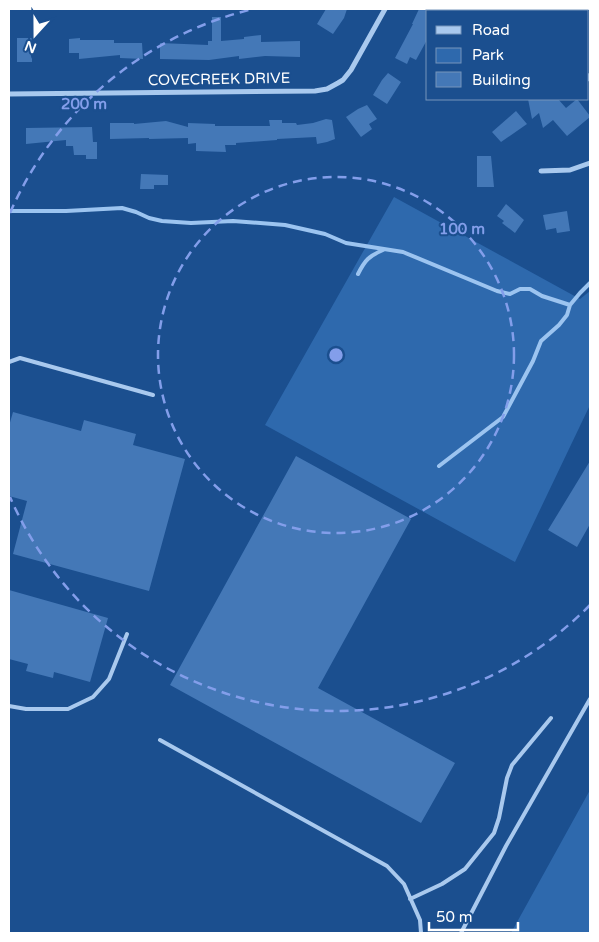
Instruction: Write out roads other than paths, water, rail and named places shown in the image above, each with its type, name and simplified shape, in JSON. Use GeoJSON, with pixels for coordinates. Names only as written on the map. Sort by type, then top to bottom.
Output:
{"type":"FeatureCollection","features":[{"type":"Feature","properties":{"kind":"street","name":"COVECREEK DRIVE"},"geometry":{"type":"LineString","coordinates":[[9,94],[315,91],[327,89],[338,83],[351,70],[385,9]]}},
{"type":"Feature","properties":{"kind":"street"},"geometry":{"type":"LineString","coordinates":[[542,171],[570,170],[590,163]]}},
{"type":"Feature","properties":{"kind":"lane"},"geometry":{"type":"LineString","coordinates":[[9,362],[20,358],[153,395]]}},
{"type":"Feature","properties":{"kind":"lane"},"geometry":{"type":"LineString","coordinates":[[9,706],[26,709],[68,709],[93,697],[109,680],[127,634]]}},
{"type":"Feature","properties":{"kind":"lane"},"geometry":{"type":"LineString","coordinates":[[461,933],[506,846],[590,699]]}},
{"type":"Feature","properties":{"kind":"lane"},"geometry":{"type":"LineString","coordinates":[[410,900],[442,884],[465,869],[494,833],[507,778],[512,765],[551,718]]}},
{"type":"Feature","properties":{"kind":"lane"},"geometry":{"type":"LineString","coordinates":[[160,740],[387,866],[404,884],[420,920],[421,933]]}},
{"type":"Feature","properties":{"kind":"waterway"},"geometry":{"type":"LineString","coordinates":[[9,211],[66,211],[122,208],[162,221],[191,223],[233,221],[285,225],[325,234],[346,243],[403,252],[497,291],[510,294],[520,289],[530,289],[542,296],[570,305]]}},
{"type":"Feature","properties":{"kind":"waterway"},"geometry":{"type":"LineString","coordinates":[[358,274],[368,259],[383,250]]}},
{"type":"Feature","properties":{"kind":"waterway"},"geometry":{"type":"LineString","coordinates":[[439,466],[503,417],[533,361],[541,341],[559,325],[567,315],[570,305],[590,283]]}}]}
